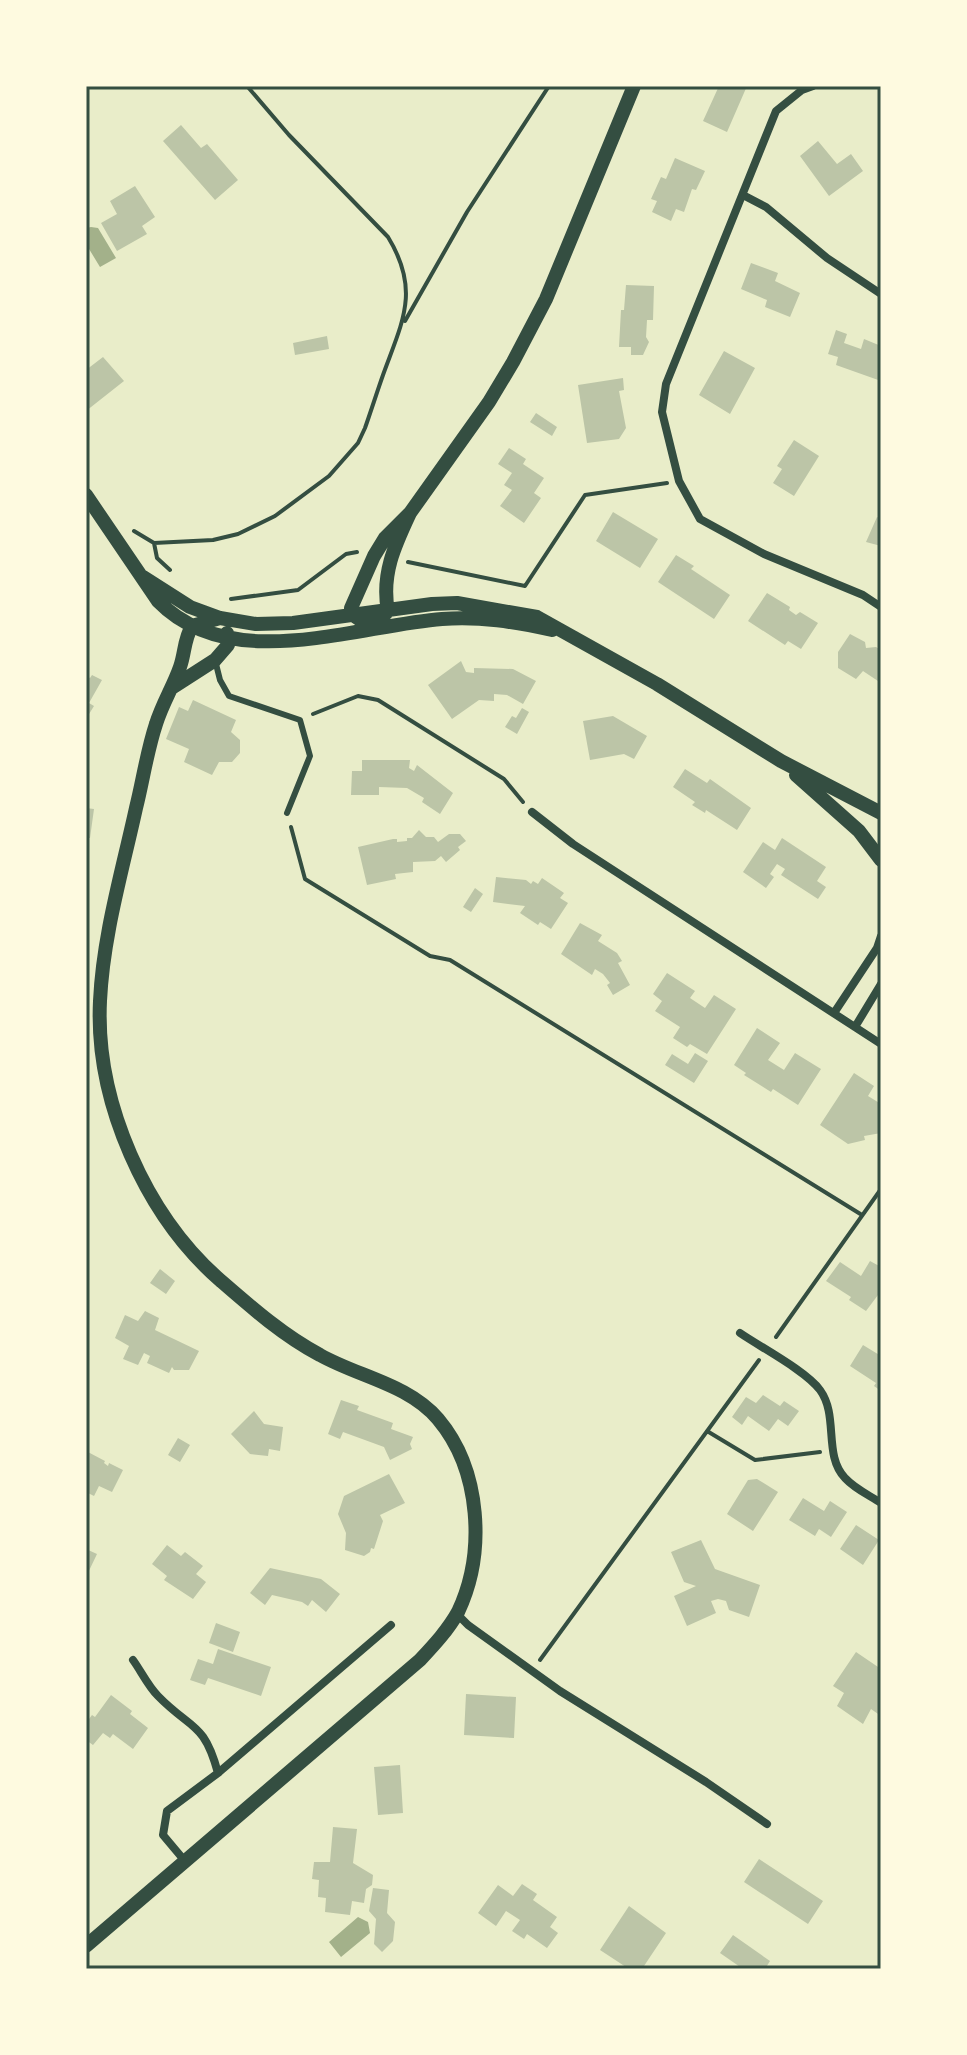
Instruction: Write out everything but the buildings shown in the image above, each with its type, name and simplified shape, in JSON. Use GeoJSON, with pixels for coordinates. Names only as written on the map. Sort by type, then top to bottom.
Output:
{"type":"FeatureCollection","features":[{"type":"Feature","properties":{"kind":"street"},"geometry":{"type":"LineString","coordinates":[[372,628],[353,615],[351,608],[374,556],[385,538],[410,513],[489,402],[513,362],[546,299],[634,86]]}},
{"type":"Feature","properties":{"kind":"street"},"geometry":{"type":"LineString","coordinates":[[813,86],[802,90],[776,111],[666,384],[662,412],[679,481],[700,519],[764,554],[863,595],[881,607]]}},
{"type":"Feature","properties":{"kind":"street"},"geometry":{"type":"LineString","coordinates":[[743,195],[766,207],[827,258],[881,294]]}},
{"type":"Feature","properties":{"kind":"street"},"geometry":{"type":"LineString","coordinates":[[86,495],[168,612],[192,626],[230,638],[282,641],[441,619],[477,618],[505,620],[562,632]]}},
{"type":"Feature","properties":{"kind":"street"},"geometry":{"type":"LineString","coordinates":[[372,628],[388,611],[385,579],[390,559],[410,513]]}},
{"type":"Feature","properties":{"kind":"street"},"geometry":{"type":"LineString","coordinates":[[143,577],[190,607],[220,618],[256,624],[293,623],[457,603],[537,617],[657,684],[781,761],[881,813]]}},
{"type":"Feature","properties":{"kind":"street"},"geometry":{"type":"LineString","coordinates":[[192,626],[220,618]]}},
{"type":"Feature","properties":{"kind":"street"},"geometry":{"type":"LineString","coordinates":[[172,687],[215,660],[228,645],[230,638],[220,618]]}},
{"type":"Feature","properties":{"kind":"street"},"geometry":{"type":"LineString","coordinates":[[86,1946],[399,1679],[441,1638],[457,1613],[473,1567],[475,1518],[467,1473],[450,1436],[437,1418],[410,1395],[321,1356],[297,1341],[253,1308],[190,1252],[142,1176],[112,1097],[100,1037],[103,968],[116,890],[155,727],[192,626]]}},
{"type":"Feature","properties":{"kind":"street"},"geometry":{"type":"LineString","coordinates":[[781,761],[859,831],[881,860]]}},
{"type":"Feature","properties":{"kind":"street"},"geometry":{"type":"LineString","coordinates":[[532,812],[573,844],[881,1044]]}},
{"type":"Feature","properties":{"kind":"street"},"geometry":{"type":"LineString","coordinates":[[834,1013],[877,948],[881,936]]}},
{"type":"Feature","properties":{"kind":"street"},"geometry":{"type":"LineString","coordinates":[[855,1027],[881,984]]}},
{"type":"Feature","properties":{"kind":"street"},"geometry":{"type":"LineString","coordinates":[[740,1333],[811,1380],[823,1393],[830,1414],[835,1461],[843,1476],[881,1503]]}},
{"type":"Feature","properties":{"kind":"street"},"geometry":{"type":"LineString","coordinates":[[457,1613],[468,1625],[532,1671],[767,1824]]}},
{"type":"Feature","properties":{"kind":"street"},"geometry":{"type":"LineString","coordinates":[[184,1860],[163,1835],[167,1811],[218,1773],[391,1625]]}},
{"type":"Feature","properties":{"kind":"street"},"geometry":{"type":"LineString","coordinates":[[133,1660],[157,1696],[198,1727],[211,1746],[218,1773]]}},
{"type":"Feature","properties":{"kind":"lane"},"geometry":{"type":"LineString","coordinates":[[215,660],[220,680],[229,696],[300,720],[310,756],[287,813]]}},
{"type":"Feature","properties":{"kind":"path"},"geometry":{"type":"LineString","coordinates":[[247,86],[289,135],[388,237],[399,254],[405,275],[404,323]]}},
{"type":"Feature","properties":{"kind":"path"},"geometry":{"type":"LineString","coordinates":[[127,527],[154,543],[213,540],[238,534],[275,516],[329,476],[358,443],[404,323],[467,212],[549,86]]}},
{"type":"Feature","properties":{"kind":"path"},"geometry":{"type":"LineString","coordinates":[[398,560],[525,586],[585,495],[679,481]]}},
{"type":"Feature","properties":{"kind":"path"},"geometry":{"type":"LineString","coordinates":[[154,543],[157,558],[172,572]]}},
{"type":"Feature","properties":{"kind":"path"},"geometry":{"type":"LineString","coordinates":[[220,599],[236,600],[298,590],[346,554],[367,554]]}},
{"type":"Feature","properties":{"kind":"path"},"geometry":{"type":"LineString","coordinates":[[300,720],[358,696],[378,700],[504,779],[532,812]]}},
{"type":"Feature","properties":{"kind":"path"},"geometry":{"type":"LineString","coordinates":[[287,813],[305,879],[430,956],[450,960],[862,1215]]}},
{"type":"Feature","properties":{"kind":"path"},"geometry":{"type":"LineString","coordinates":[[532,1671],[881,1189]]}},
{"type":"Feature","properties":{"kind":"path"},"geometry":{"type":"LineString","coordinates":[[707,1431],[755,1460],[834,1451]]}},
{"type":"Feature","properties":{"kind":"shaded area"},"geometry":{"type":"Polygon","coordinates":[[[86,228],[98,228],[116,258],[100,267],[86,244],[86,228]]]}},
{"type":"Feature","properties":{"kind":"shaded area"},"geometry":{"type":"Polygon","coordinates":[[[358,1917],[368,1922],[370,1933],[341,1957],[329,1942],[358,1917]]]}}]}
